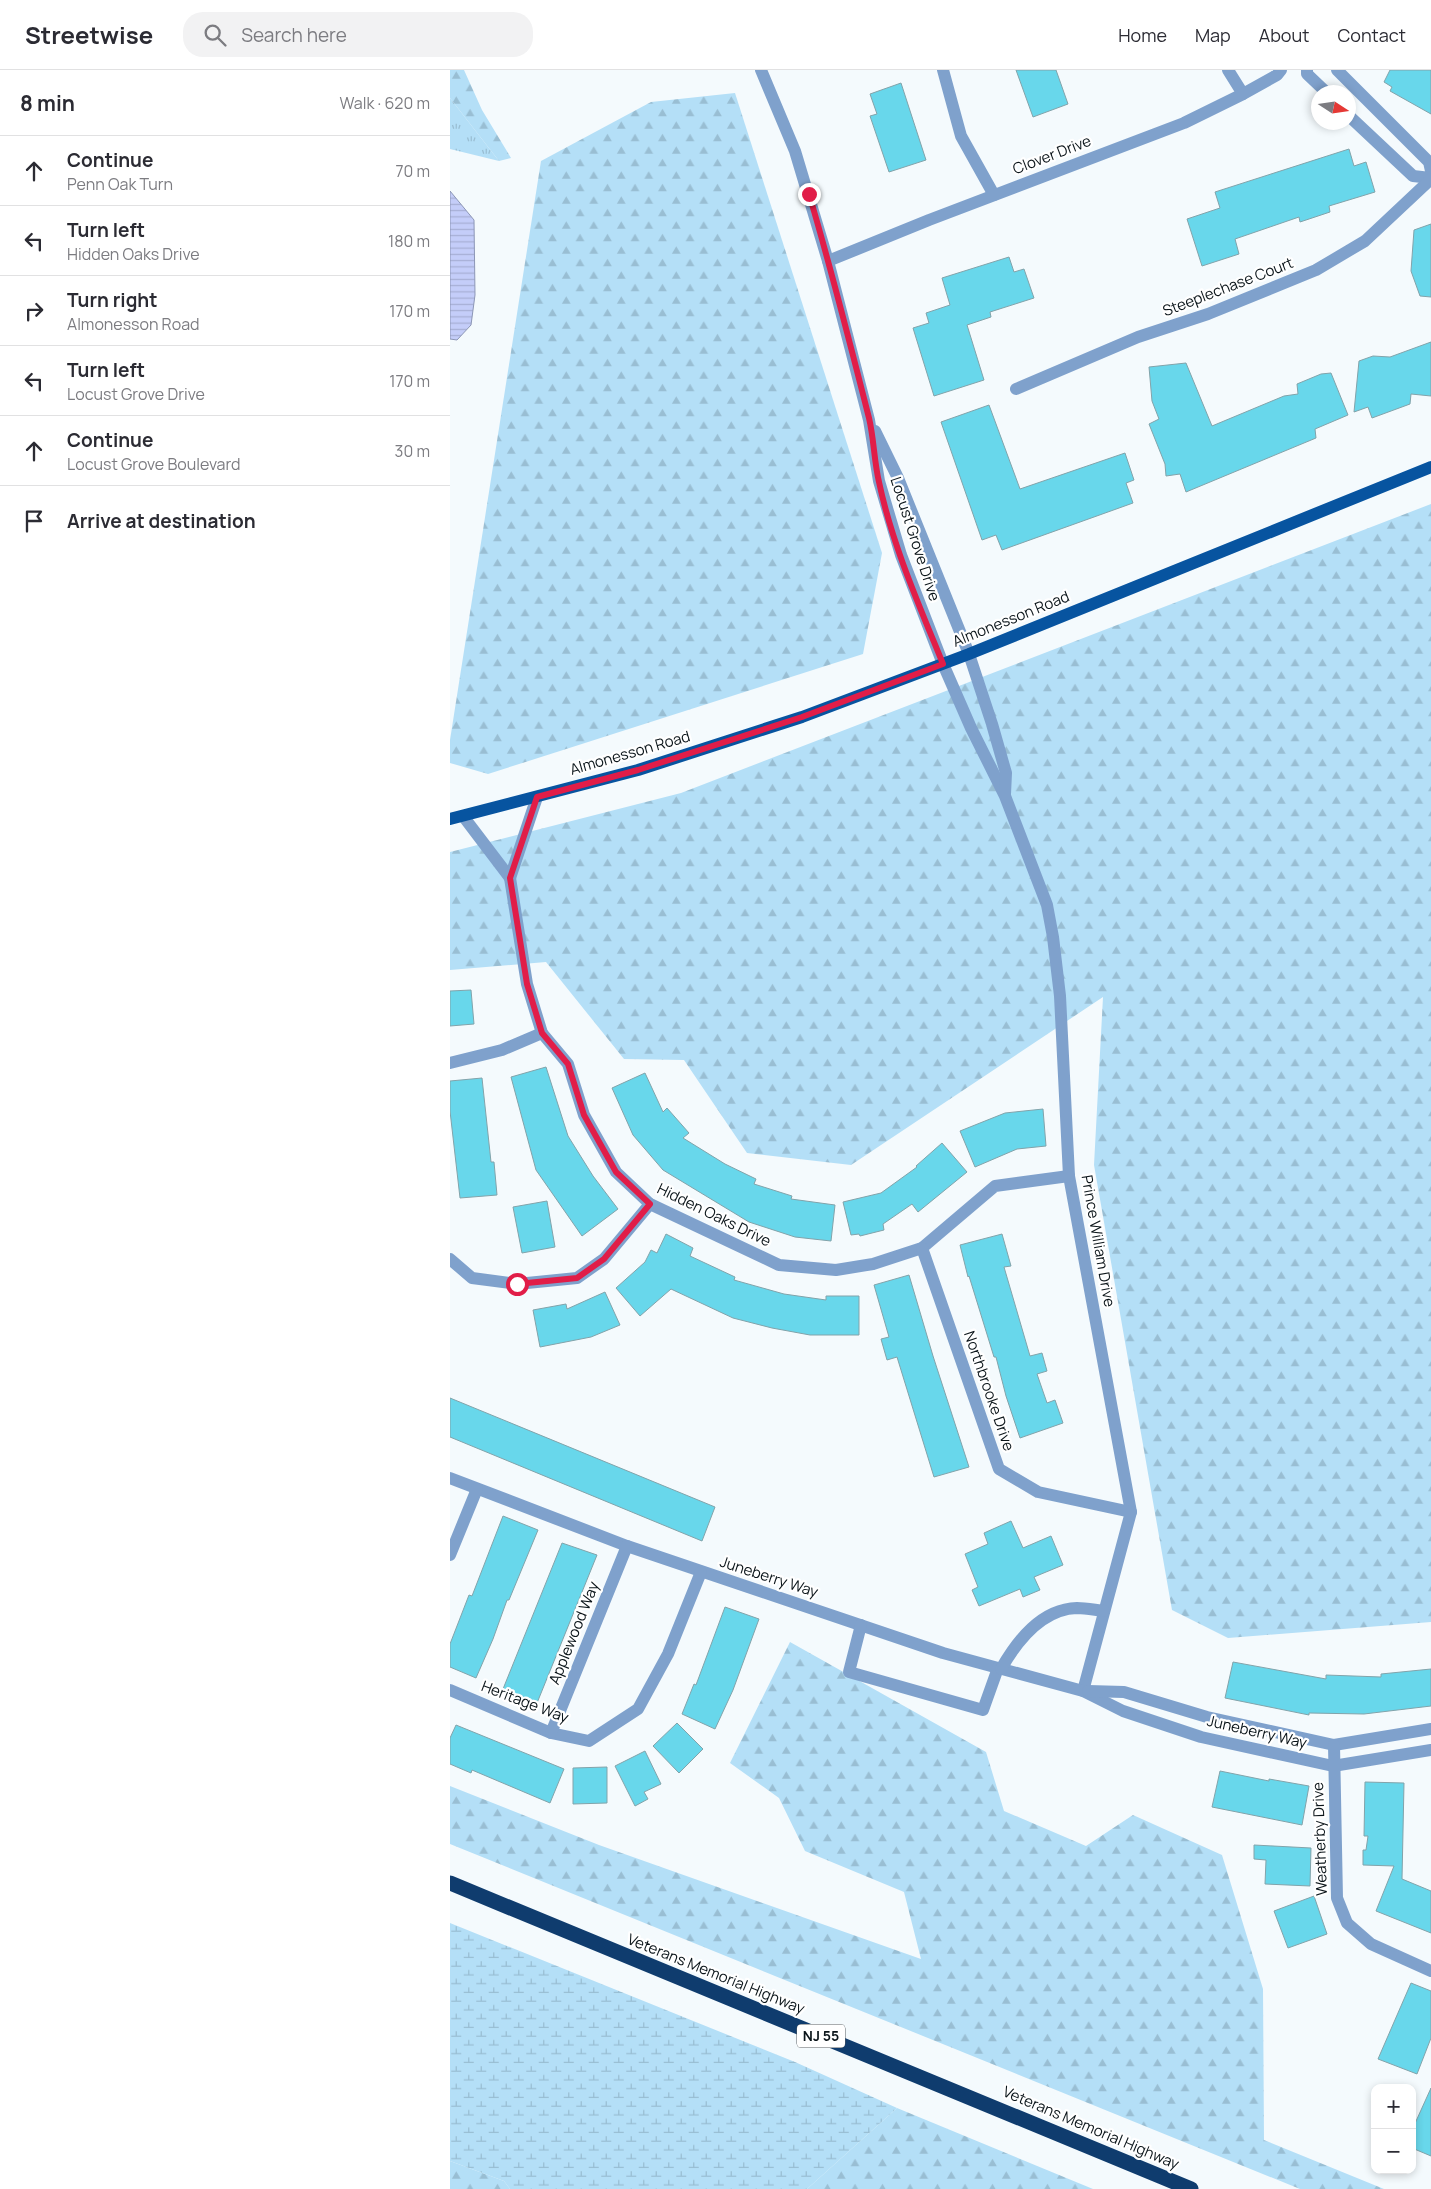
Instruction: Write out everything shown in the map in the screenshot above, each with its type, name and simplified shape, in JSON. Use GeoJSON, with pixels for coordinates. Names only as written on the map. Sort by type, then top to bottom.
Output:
{"type":"FeatureCollection","features":[{"type":"Feature","properties":{"kind":"highway","name":"Veterans Memorial Highway"},"geometry":{"type":"LineString","coordinates":[[450,1883],[1191,2189]]}},
{"type":"Feature","properties":{"kind":"main road","name":"Almonesson Road"},"geometry":{"type":"LineString","coordinates":[[450,819],[638,770],[793,720],[969,654],[1431,467]]}},
{"type":"Feature","properties":{"kind":"street","name":"Locust Grove Drive"},"geometry":{"type":"LineString","coordinates":[[761,70],[795,151],[828,261],[869,420],[878,482],[890,524],[908,577],[943,664]]}},
{"type":"Feature","properties":{"kind":"street"},"geometry":{"type":"LineString","coordinates":[[943,70],[961,136],[994,195]]}},
{"type":"Feature","properties":{"kind":"street"},"geometry":{"type":"LineString","coordinates":[[1228,70],[1243,94]]}},
{"type":"Feature","properties":{"kind":"street","name":"Clover Drive"},"geometry":{"type":"LineString","coordinates":[[828,261],[994,195],[1184,123],[1243,94],[1277,75],[1282,70]]}},
{"type":"Feature","properties":{"kind":"street"},"geometry":{"type":"LineString","coordinates":[[1306,70],[1307,74],[1319,85]]}},
{"type":"Feature","properties":{"kind":"street"},"geometry":{"type":"LineString","coordinates":[[1338,70],[1430,162],[1431,171]]}},
{"type":"Feature","properties":{"kind":"street","name":"Steeplechase Court"},"geometry":{"type":"LineString","coordinates":[[1356,123],[1413,176],[1431,178]]}},
{"type":"Feature","properties":{"kind":"street","name":"Steeplechase Court"},"geometry":{"type":"LineString","coordinates":[[1016,389],[1138,337],[1208,314],[1316,270],[1365,241],[1431,178]]}},
{"type":"Feature","properties":{"kind":"street","name":"Locust Grove Drive"},"geometry":{"type":"LineString","coordinates":[[869,420],[898,478],[969,654]]}},
{"type":"Feature","properties":{"kind":"street","name":"Prince William Drive"},"geometry":{"type":"LineString","coordinates":[[969,654],[1006,773],[1005,796]]}},
{"type":"Feature","properties":{"kind":"street","name":"Prince William Drive"},"geometry":{"type":"LineString","coordinates":[[943,664],[971,728],[1005,796],[1047,906],[1053,937],[1060,996],[1069,1176],[1131,1512],[1083,1691]]}},
{"type":"Feature","properties":{"kind":"street","name":"Hidden Oaks Drive"},"geometry":{"type":"LineString","coordinates":[[537,797],[510,878],[527,984],[542,1033],[568,1064],[584,1115],[616,1172],[650,1204],[780,1265],[836,1270],[873,1264],[922,1248],[995,1186],[1069,1176]]}},
{"type":"Feature","properties":{"kind":"street","name":"Hidden Oaks Drive"},"geometry":{"type":"LineString","coordinates":[[463,816],[510,878]]}},
{"type":"Feature","properties":{"kind":"street"},"geometry":{"type":"LineString","coordinates":[[450,1063],[502,1050],[542,1033]]}},
{"type":"Feature","properties":{"kind":"street"},"geometry":{"type":"LineString","coordinates":[[450,1259],[472,1278],[517,1284],[577,1278],[604,1259],[650,1204]]}},
{"type":"Feature","properties":{"kind":"street","name":"Northbrooke Drive"},"geometry":{"type":"LineString","coordinates":[[922,1248],[999,1469],[1038,1492],[1131,1512]]}},
{"type":"Feature","properties":{"kind":"street","name":"Juneberry Way"},"geometry":{"type":"LineString","coordinates":[[450,1478],[627,1546],[701,1572],[943,1653],[1083,1691],[1123,1711],[1201,1736],[1333,1766],[1431,1750]]}},
{"type":"Feature","properties":{"kind":"street"},"geometry":{"type":"LineString","coordinates":[[450,1555],[477,1489]]}},
{"type":"Feature","properties":{"kind":"street","name":"Applewood Way"},"geometry":{"type":"LineString","coordinates":[[551,1733],[627,1546]]}},
{"type":"Feature","properties":{"kind":"street","name":"Heritage Way"},"geometry":{"type":"LineString","coordinates":[[450,1690],[551,1733],[589,1741],[638,1709],[668,1654],[701,1572]]}},
{"type":"Feature","properties":{"kind":"street"},"geometry":{"type":"LineString","coordinates":[[861,1626],[849,1672],[983,1710],[999,1669],[1027,1631],[1058,1611],[1077,1608],[1104,1611]]}},
{"type":"Feature","properties":{"kind":"street","name":"Juneberry Way"},"geometry":{"type":"LineString","coordinates":[[1083,1691],[1124,1692],[1206,1717],[1334,1745],[1431,1729]]}},
{"type":"Feature","properties":{"kind":"street"},"geometry":{"type":"LineString","coordinates":[[1201,1736],[1206,1717]]}},
{"type":"Feature","properties":{"kind":"street","name":"Weatherby Drive"},"geometry":{"type":"LineString","coordinates":[[1334,1745],[1337,1898],[1347,1923],[1371,1944],[1431,1971]]}},
{"type":"Feature","properties":{"kind":"green space"},"geometry":{"type":"Polygon","coordinates":[[[450,70],[464,70],[482,110],[511,158],[499,161],[450,98],[450,70]]]}},
{"type":"Feature","properties":{"kind":"green space"},"geometry":{"type":"Polygon","coordinates":[[[735,93],[882,553],[863,654],[488,774],[450,763],[450,740],[541,161],[651,102],[735,93]]]}},
{"type":"Feature","properties":{"kind":"green space"},"geometry":{"type":"Polygon","coordinates":[[[450,98],[499,161],[450,149],[450,98]]]}},
{"type":"Feature","properties":{"kind":"green space"},"geometry":{"type":"Polygon","coordinates":[[[1431,504],[1431,1622],[1228,1638],[1172,1610],[1094,1165],[1103,997],[851,1165],[747,1153],[684,1060],[624,1059],[546,962],[450,970],[450,852],[681,793],[1431,504]]]}},
{"type":"Feature","properties":{"kind":"green space"},"geometry":{"type":"Polygon","coordinates":[[[790,1642],[986,1752],[1004,1811],[1086,1846],[1133,1815],[1222,1855],[1263,1989],[1264,2140],[1384,2189],[1300,2189],[450,1844],[450,1786],[599,1845],[921,1959],[904,1892],[805,1851],[779,1798],[730,1763],[790,1642]]]}},
{"type":"Feature","properties":{"kind":"green space"},"geometry":{"type":"Polygon","coordinates":[[[450,1923],[795,2062],[897,2108],[807,2189],[510,2189],[504,2181],[450,2161],[450,1923]]]}},
{"type":"Feature","properties":{"kind":"green space"},"geometry":{"type":"Polygon","coordinates":[[[897,2108],[1093,2189],[807,2189],[897,2108]]]}},
{"type":"Feature","properties":{"kind":"green space"},"geometry":{"type":"Polygon","coordinates":[[[450,2161],[504,2181],[510,2189],[450,2189],[450,2161]]]}},
{"type":"Feature","properties":{"kind":"shaded area"},"geometry":{"type":"Polygon","coordinates":[[[450,191],[474,220],[475,295],[471,325],[457,340],[450,339],[450,191]]]}},
{"type":"Feature","properties":{"kind":"building"},"geometry":{"type":"Polygon","coordinates":[[[1016,70],[1056,70],[1068,104],[1033,117],[1016,70]]]}},
{"type":"Feature","properties":{"kind":"building"},"geometry":{"type":"Polygon","coordinates":[[[1390,70],[1431,70],[1431,114],[1390,91],[1392,87],[1384,82],[1390,70]]]}},
{"type":"Feature","properties":{"kind":"building"},"geometry":{"type":"Polygon","coordinates":[[[901,83],[926,160],[889,172],[870,116],[877,114],[870,94],[901,83]]]}},
{"type":"Feature","properties":{"kind":"building"},"geometry":{"type":"Polygon","coordinates":[[[1349,149],[1354,166],[1366,162],[1375,192],[1329,206],[1330,212],[1300,222],[1299,217],[1235,239],[1239,254],[1202,266],[1187,219],[1220,208],[1215,192],[1349,149]]]}},
{"type":"Feature","properties":{"kind":"building"},"geometry":{"type":"Polygon","coordinates":[[[1431,224],[1431,297],[1420,296],[1411,271],[1414,230],[1431,224]]]}},
{"type":"Feature","properties":{"kind":"building"},"geometry":{"type":"Polygon","coordinates":[[[1009,257],[1014,272],[1024,269],[1034,298],[990,312],[991,317],[967,325],[984,380],[934,396],[913,328],[929,323],[926,313],[950,305],[942,278],[1009,257]]]}},
{"type":"Feature","properties":{"kind":"building"},"geometry":{"type":"Polygon","coordinates":[[[1431,342],[1431,396],[1411,394],[1410,404],[1372,418],[1368,407],[1354,412],[1359,361],[1373,356],[1390,357],[1431,342]]]}},
{"type":"Feature","properties":{"kind":"building"},"geometry":{"type":"Polygon","coordinates":[[[1186,363],[1212,426],[1284,396],[1298,394],[1297,384],[1321,374],[1331,373],[1348,415],[1315,429],[1316,438],[1186,492],[1180,474],[1166,476],[1165,464],[1149,424],[1159,419],[1152,401],[1149,367],[1186,363]]]}},
{"type":"Feature","properties":{"kind":"building"},"geometry":{"type":"Polygon","coordinates":[[[989,405],[1020,489],[1125,453],[1134,480],[1126,483],[1133,503],[1002,550],[996,535],[982,540],[941,422],[989,405]]]}},
{"type":"Feature","properties":{"kind":"building"},"geometry":{"type":"Polygon","coordinates":[[[471,990],[474,1024],[450,1026],[450,991],[471,990]]]}},
{"type":"Feature","properties":{"kind":"building"},"geometry":{"type":"Polygon","coordinates":[[[546,1067],[568,1136],[593,1176],[618,1209],[582,1236],[536,1170],[511,1077],[546,1067]]]}},
{"type":"Feature","properties":{"kind":"building"},"geometry":{"type":"Polygon","coordinates":[[[645,1073],[663,1112],[667,1108],[689,1133],[683,1138],[725,1164],[756,1179],[754,1184],[792,1196],[791,1199],[835,1205],[831,1241],[795,1237],[749,1222],[663,1170],[633,1135],[612,1088],[645,1073]]]}},
{"type":"Feature","properties":{"kind":"building"},"geometry":{"type":"Polygon","coordinates":[[[482,1078],[491,1162],[494,1162],[497,1195],[460,1198],[450,1111],[450,1081],[482,1078]]]}},
{"type":"Feature","properties":{"kind":"building"},"geometry":{"type":"Polygon","coordinates":[[[1043,1109],[1046,1146],[1017,1149],[975,1167],[960,1131],[1005,1113],[1043,1109]]]}},
{"type":"Feature","properties":{"kind":"building"},"geometry":{"type":"Polygon","coordinates":[[[942,1143],[967,1172],[918,1212],[912,1204],[883,1224],[884,1230],[860,1236],[859,1234],[851,1235],[843,1202],[881,1193],[917,1167],[942,1143]]]}},
{"type":"Feature","properties":{"kind":"building"},"geometry":{"type":"Polygon","coordinates":[[[547,1201],[555,1247],[522,1253],[513,1207],[547,1201]]]}},
{"type":"Feature","properties":{"kind":"building"},"geometry":{"type":"Polygon","coordinates":[[[666,1234],[693,1248],[690,1256],[735,1277],[734,1280],[784,1294],[826,1300],[826,1296],[859,1296],[859,1335],[810,1335],[772,1328],[733,1318],[671,1289],[640,1316],[616,1288],[645,1262],[651,1250],[657,1253],[666,1234]]]}},
{"type":"Feature","properties":{"kind":"building"},"geometry":{"type":"Polygon","coordinates":[[[1002,1234],[1011,1266],[1004,1267],[1030,1356],[1042,1353],[1047,1371],[1037,1374],[1047,1403],[1055,1400],[1063,1423],[1020,1438],[996,1357],[994,1357],[968,1277],[960,1245],[1002,1234]]]}},
{"type":"Feature","properties":{"kind":"building"},"geometry":{"type":"Polygon","coordinates":[[[909,1275],[969,1467],[934,1477],[897,1357],[887,1360],[881,1339],[889,1337],[874,1285],[909,1275]]]}},
{"type":"Feature","properties":{"kind":"building"},"geometry":{"type":"Polygon","coordinates":[[[605,1292],[620,1325],[591,1337],[540,1347],[533,1310],[566,1304],[567,1309],[605,1292]]]}},
{"type":"Feature","properties":{"kind":"building"},"geometry":{"type":"Polygon","coordinates":[[[450,1398],[715,1507],[702,1541],[450,1437],[450,1398]]]}},
{"type":"Feature","properties":{"kind":"building"},"geometry":{"type":"Polygon","coordinates":[[[503,1516],[538,1530],[509,1600],[507,1600],[476,1678],[450,1667],[450,1644],[469,1595],[472,1596],[503,1516]]]}},
{"type":"Feature","properties":{"kind":"building"},"geometry":{"type":"Polygon","coordinates":[[[1011,1521],[1023,1548],[1051,1536],[1063,1565],[1034,1577],[1040,1590],[1023,1597],[1020,1589],[979,1606],[972,1590],[978,1587],[965,1554],[988,1544],[984,1533],[1011,1521]]]}},
{"type":"Feature","properties":{"kind":"building"},"geometry":{"type":"Polygon","coordinates":[[[562,1543],[597,1555],[537,1703],[503,1689],[562,1543]]]}},
{"type":"Feature","properties":{"kind":"building"},"geometry":{"type":"Polygon","coordinates":[[[725,1607],[759,1619],[733,1690],[715,1729],[682,1714],[694,1684],[696,1685],[725,1607]]]}},
{"type":"Feature","properties":{"kind":"building"},"geometry":{"type":"Polygon","coordinates":[[[1233,1662],[1326,1679],[1326,1675],[1381,1677],[1381,1674],[1431,1669],[1431,1706],[1364,1714],[1309,1713],[1309,1715],[1225,1698],[1233,1662]]]}},
{"type":"Feature","properties":{"kind":"building"},"geometry":{"type":"Polygon","coordinates":[[[677,1723],[703,1749],[679,1773],[653,1746],[677,1723]]]}},
{"type":"Feature","properties":{"kind":"building"},"geometry":{"type":"Polygon","coordinates":[[[456,1725],[564,1769],[550,1803],[472,1770],[471,1773],[450,1764],[450,1738],[456,1725]]]}},
{"type":"Feature","properties":{"kind":"building"},"geometry":{"type":"Polygon","coordinates":[[[645,1751],[661,1784],[644,1792],[648,1799],[635,1806],[615,1766],[645,1751]]]}},
{"type":"Feature","properties":{"kind":"building"},"geometry":{"type":"Polygon","coordinates":[[[607,1767],[607,1803],[573,1804],[573,1768],[607,1767]]]}},
{"type":"Feature","properties":{"kind":"building"},"geometry":{"type":"Polygon","coordinates":[[[1220,1771],[1269,1781],[1269,1779],[1309,1786],[1302,1825],[1212,1807],[1220,1771]]]}},
{"type":"Feature","properties":{"kind":"building"},"geometry":{"type":"Polygon","coordinates":[[[1365,1782],[1404,1783],[1402,1879],[1431,1891],[1431,1933],[1376,1911],[1394,1866],[1363,1865],[1363,1850],[1366,1850],[1368,1836],[1364,1836],[1365,1782]]]}},
{"type":"Feature","properties":{"kind":"building"},"geometry":{"type":"Polygon","coordinates":[[[1254,1845],[1311,1848],[1310,1886],[1265,1884],[1266,1860],[1254,1859],[1254,1845]]]}},
{"type":"Feature","properties":{"kind":"building"},"geometry":{"type":"Polygon","coordinates":[[[1314,1896],[1327,1934],[1288,1948],[1274,1911],[1314,1896]]]}},
{"type":"Feature","properties":{"kind":"building"},"geometry":{"type":"Polygon","coordinates":[[[1411,1983],[1431,1991],[1431,2038],[1417,2074],[1378,2059],[1411,1983]]]}},
{"type":"Feature","properties":{"kind":"building"},"geometry":{"type":"Polygon","coordinates":[[[1431,2088],[1431,2156],[1416,2150],[1416,2121],[1431,2088]]]}},
{"type":"Feature","properties":{"kind":"route"},"geometry":{"type":"LineString","coordinates":[[517,1284],[577,1278],[604,1259],[650,1204],[616,1172],[584,1115],[568,1064],[542,1033],[527,984],[510,878],[537,797],[638,770],[802,717],[943,664],[908,577],[878,482],[869,420],[809,194]]}}]}
